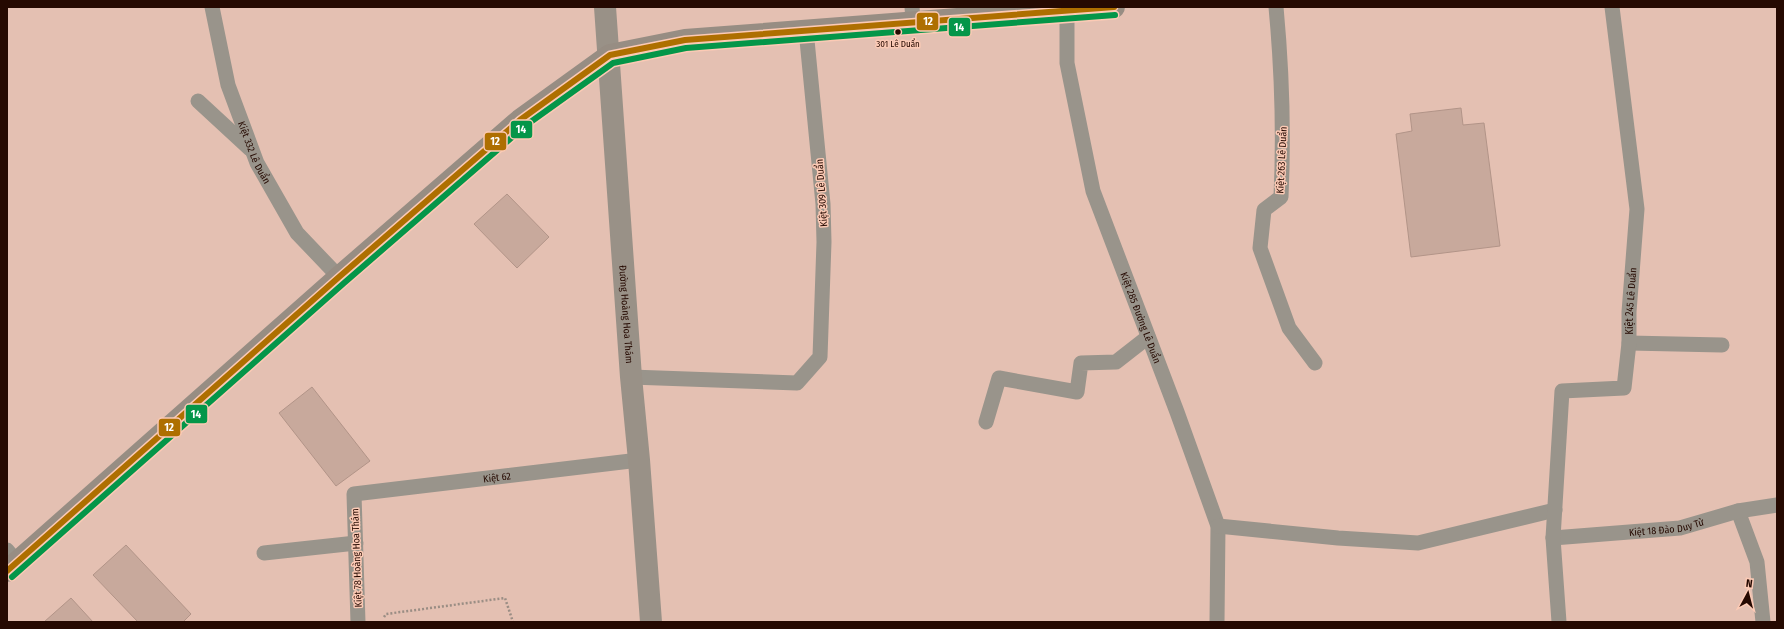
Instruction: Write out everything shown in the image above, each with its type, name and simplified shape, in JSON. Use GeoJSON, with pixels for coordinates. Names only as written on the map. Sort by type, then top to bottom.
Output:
{"type":"FeatureCollection","features":[{"type":"Feature","properties":{"kind":"main road","name":"Đường Hoàng Hoa Thám"},"geometry":{"type":"LineString","coordinates":[[606,7],[631,378],[639,460],[651,622]]}},
{"type":"Feature","properties":{"kind":"main road"},"geometry":{"type":"LineString","coordinates":[[10,561],[520,120],[610,55],[685,40],[806,30],[912,14],[1114,7]]}},
{"type":"Feature","properties":{"kind":"lane","name":"Kiệt 332 Lê Duẩn"},"geometry":{"type":"LineString","coordinates":[[212,7],[228,85],[257,163],[298,233],[339,277]]}},
{"type":"Feature","properties":{"kind":"lane","name":"Kiệt 263 Lê Duẩn"},"geometry":{"type":"LineString","coordinates":[[1276,7],[1281,58],[1283,118],[1281,197],[1264,210],[1260,248],[1289,328],[1315,363]]}},
{"type":"Feature","properties":{"kind":"lane","name":"Kiệt 245 Lê Duẩn"},"geometry":{"type":"LineString","coordinates":[[1559,622],[1553,538],[1562,392],[1624,388],[1629,343],[1629,312],[1637,209],[1612,7]]}},
{"type":"Feature","properties":{"kind":"lane","name":"Kiệt 285 Đường Lê Duẩn"},"geometry":{"type":"LineString","coordinates":[[1067,9],[1067,62],[1093,191],[1177,412],[1218,526],[1217,622]]}},
{"type":"Feature","properties":{"kind":"lane","name":"Kiệt 309 Lê Duẩn"},"geometry":{"type":"LineString","coordinates":[[631,378],[797,383],[820,357],[824,222],[806,30]]}},
{"type":"Feature","properties":{"kind":"lane"},"geometry":{"type":"LineString","coordinates":[[198,101],[252,152]]}},
{"type":"Feature","properties":{"kind":"lane"},"geometry":{"type":"LineString","coordinates":[[986,422],[999,378],[1077,392],[1082,362],[1116,362],[1148,337]]}},
{"type":"Feature","properties":{"kind":"lane"},"geometry":{"type":"LineString","coordinates":[[1629,343],[1722,345]]}},
{"type":"Feature","properties":{"kind":"lane","name":"Kiệt 62"},"geometry":{"type":"LineString","coordinates":[[354,494],[639,460]]}},
{"type":"Feature","properties":{"kind":"lane","name":"Kiệt 78 Hoàng Hoa Thám"},"geometry":{"type":"LineString","coordinates":[[354,494],[358,622]]}},
{"type":"Feature","properties":{"kind":"lane","name":"Kiệt 18 Đào Duy Từ"},"geometry":{"type":"LineString","coordinates":[[1553,538],[1680,528],[1738,510],[1777,505]]}},
{"type":"Feature","properties":{"kind":"lane"},"geometry":{"type":"LineString","coordinates":[[1218,526],[1338,538],[1418,543],[1555,510]]}},
{"type":"Feature","properties":{"kind":"lane"},"geometry":{"type":"LineString","coordinates":[[1738,510],[1757,562],[1763,622]]}},
{"type":"Feature","properties":{"kind":"lane"},"geometry":{"type":"LineString","coordinates":[[264,553],[356,543]]}},
{"type":"Feature","properties":{"kind":"path"},"geometry":{"type":"LineString","coordinates":[[380,622],[386,614],[506,598],[513,622]]}},
{"type":"Feature","properties":{"kind":"building"},"geometry":{"type":"Polygon","coordinates":[[[1461,108],[1463,125],[1484,123],[1500,246],[1411,257],[1396,134],[1412,131],[1410,114],[1461,108]]]}},
{"type":"Feature","properties":{"kind":"building"},"geometry":{"type":"Polygon","coordinates":[[[507,194],[549,237],[517,268],[474,224],[507,194]]]}},
{"type":"Feature","properties":{"kind":"building"},"geometry":{"type":"Polygon","coordinates":[[[312,387],[370,461],[336,486],[279,413],[312,387]]]}},
{"type":"Feature","properties":{"kind":"building"},"geometry":{"type":"Polygon","coordinates":[[[126,545],[191,614],[183,622],[138,622],[93,575],[126,545]]]}},
{"type":"Feature","properties":{"kind":"building"},"geometry":{"type":"Polygon","coordinates":[[[71,598],[93,622],[44,622],[71,598]]]}},
{"type":"Feature","properties":{"kind":"transit line","name":"12"},"geometry":{"type":"LineString","coordinates":[[7,571],[339,277],[520,120],[610,55],[685,40],[1114,7]]}},
{"type":"Feature","properties":{"kind":"transit line","name":"14"},"geometry":{"type":"LineString","coordinates":[[12,577],[344,283],[525,126],[613,63],[686,48],[1115,15]]}},
{"type":"Feature","properties":{"kind":"place","name":"301 Lê Duẩn"},"geometry":{"type":"Point","coordinates":[898,32]}}]}
